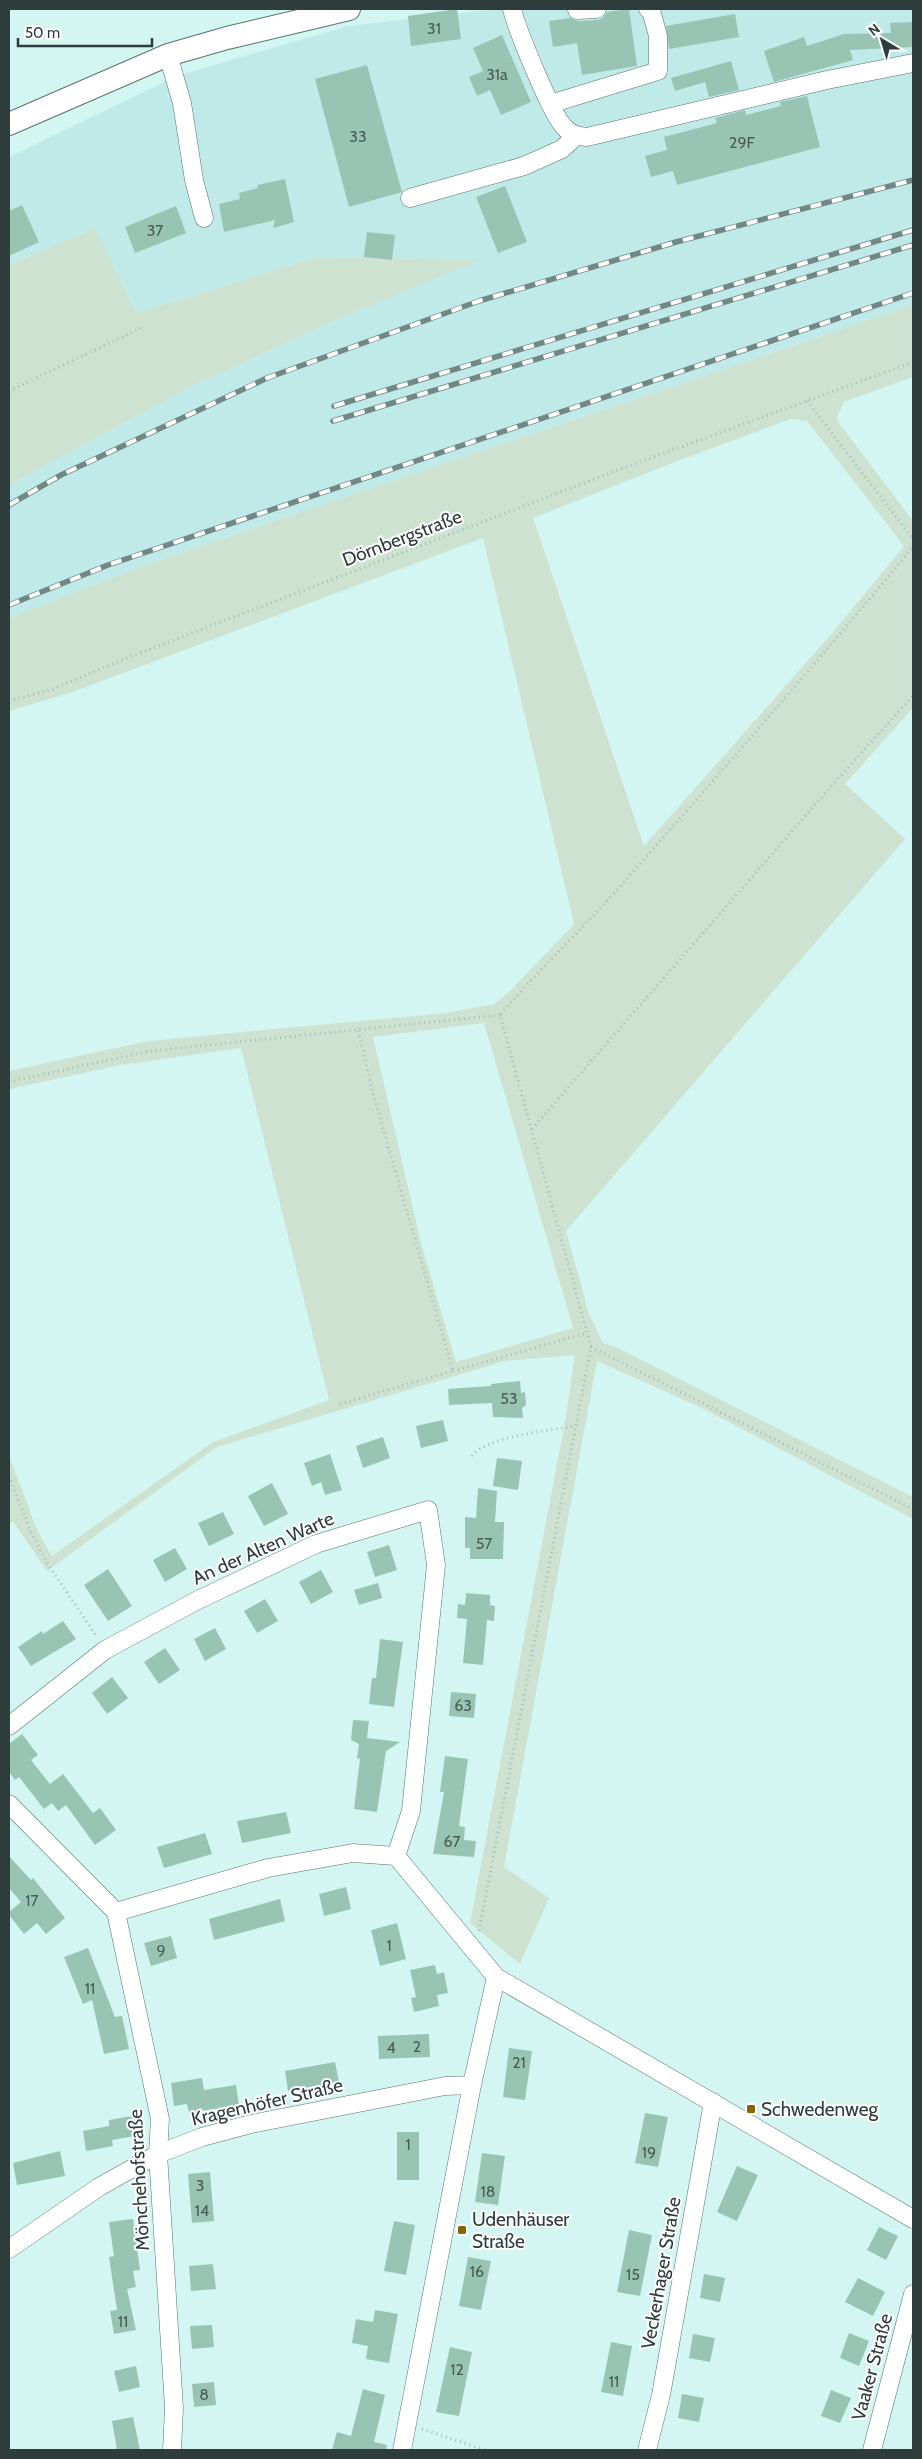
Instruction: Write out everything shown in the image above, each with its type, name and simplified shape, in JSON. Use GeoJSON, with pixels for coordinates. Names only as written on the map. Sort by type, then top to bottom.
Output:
{"type":"FeatureCollection","features":[{"type":"Feature","properties":{"kind":"main road"},"geometry":{"type":"LineString","coordinates":[[9,124],[168,55],[227,38],[349,9]]}},
{"type":"Feature","properties":{"kind":"street"},"geometry":{"type":"LineString","coordinates":[[512,9],[550,104],[565,128],[576,136],[587,137],[853,74],[913,63]]}},
{"type":"Feature","properties":{"kind":"street"},"geometry":{"type":"LineString","coordinates":[[577,10],[597,9]]}},
{"type":"Feature","properties":{"kind":"street"},"geometry":{"type":"LineString","coordinates":[[550,104],[658,72],[658,36],[651,10],[648,9]]}},
{"type":"Feature","properties":{"kind":"street"},"geometry":{"type":"LineString","coordinates":[[168,55],[182,104],[194,180],[204,218]]}},
{"type":"Feature","properties":{"kind":"street"},"geometry":{"type":"LineString","coordinates":[[410,198],[524,166],[562,149],[576,136]]}},
{"type":"Feature","properties":{"kind":"street","name":"An der Alten Warte"},"geometry":{"type":"LineString","coordinates":[[9,1726],[105,1650],[196,1600],[316,1544],[428,1510],[436,1565],[411,1811],[396,1856]]}},
{"type":"Feature","properties":{"kind":"street"},"geometry":{"type":"LineString","coordinates":[[9,1804],[116,1912],[268,1868],[353,1853],[396,1856],[496,1977],[913,2219]]}},
{"type":"Feature","properties":{"kind":"street","name":"Mönchehofstraße"},"geometry":{"type":"LineString","coordinates":[[116,1912],[160,2119],[158,2154],[174,2408],[172,2450]]}},
{"type":"Feature","properties":{"kind":"street"},"geometry":{"type":"LineString","coordinates":[[402,2450],[472,2085],[496,1977]]}},
{"type":"Feature","properties":{"kind":"street","name":"Kragenhöfer Straße"},"geometry":{"type":"LineString","coordinates":[[9,2249],[99,2187],[158,2154],[202,2137],[251,2124],[445,2086],[472,2085]]}},
{"type":"Feature","properties":{"kind":"street","name":"Veckerhager Straße"},"geometry":{"type":"LineString","coordinates":[[647,2450],[661,2395],[713,2102]]}},
{"type":"Feature","properties":{"kind":"street","name":"Vaaker Straße"},"geometry":{"type":"LineString","coordinates":[[872,2450],[913,2294]]}},
{"type":"Feature","properties":{"kind":"path"},"geometry":{"type":"LineString","coordinates":[[9,391],[143,327]]}},
{"type":"Feature","properties":{"kind":"path","name":"Dörnbergstraße"},"geometry":{"type":"LineString","coordinates":[[9,701],[50,690],[256,608],[913,362]]}},
{"type":"Feature","properties":{"kind":"path"},"geometry":{"type":"LineString","coordinates":[[807,401],[913,539]]}},
{"type":"Feature","properties":{"kind":"path"},"geometry":{"type":"LineString","coordinates":[[9,1082],[150,1051],[500,1016],[520,992],[563,950],[732,760],[913,547]]}},
{"type":"Feature","properties":{"kind":"path"},"geometry":{"type":"LineString","coordinates":[[531,1129],[834,783],[913,696]]}},
{"type":"Feature","properties":{"kind":"path"},"geometry":{"type":"LineString","coordinates":[[475,1951],[591,1347],[500,1016]]}},
{"type":"Feature","properties":{"kind":"path"},"geometry":{"type":"LineString","coordinates":[[358,1030],[374,1097],[454,1371]]}},
{"type":"Feature","properties":{"kind":"path"},"geometry":{"type":"LineString","coordinates":[[340,1404],[587,1333]]}},
{"type":"Feature","properties":{"kind":"path"},"geometry":{"type":"LineString","coordinates":[[591,1347],[913,1509]]}},
{"type":"Feature","properties":{"kind":"path"},"geometry":{"type":"LineString","coordinates":[[472,1456],[477,1448],[520,1435],[576,1426]]}},
{"type":"Feature","properties":{"kind":"path"},"geometry":{"type":"LineString","coordinates":[[9,1476],[32,1534],[47,1563],[105,1650]]}},
{"type":"Feature","properties":{"kind":"path"},"geometry":{"type":"LineString","coordinates":[[408,2425],[485,2450]]}},
{"type":"Feature","properties":{"kind":"shaded area"},"geometry":{"type":"Polygon","coordinates":[[[913,9],[913,305],[151,563],[9,618],[9,485],[194,385],[334,321],[477,260],[317,257],[137,313],[95,228],[9,265],[9,157],[179,75],[348,26],[487,10],[913,9]]]}},
{"type":"Feature","properties":{"kind":"green space"},"geometry":{"type":"Polygon","coordinates":[[[95,228],[137,313],[317,257],[479,260],[334,321],[194,385],[9,485],[9,265],[95,228]]]}},
{"type":"Feature","properties":{"kind":"green space"},"geometry":{"type":"Polygon","coordinates":[[[913,305],[913,377],[844,402],[836,419],[913,521],[913,708],[845,784],[905,839],[566,1231],[589,1314],[603,1343],[616,1347],[913,1497],[913,1519],[702,1408],[597,1361],[504,1867],[549,1898],[520,1964],[470,1923],[565,1422],[575,1355],[505,1361],[217,1447],[47,1571],[13,1521],[9,1524],[9,1456],[38,1532],[52,1556],[213,1442],[329,1400],[241,1048],[121,1065],[9,1089],[9,1071],[148,1041],[446,1013],[494,1004],[510,991],[574,924],[483,538],[70,693],[9,711],[9,618],[151,563],[913,305]],[[791,419],[533,518],[644,846],[834,631],[904,546],[807,421],[791,419]],[[484,1023],[373,1037],[421,1243],[456,1362],[573,1328],[484,1023]]]}},
{"type":"Feature","properties":{"kind":"building"},"geometry":{"type":"Polygon","coordinates":[[[457,9],[461,39],[411,46],[408,16],[457,9]]]}},
{"type":"Feature","properties":{"kind":"building"},"geometry":{"type":"Polygon","coordinates":[[[629,9],[637,66],[582,75],[577,43],[553,47],[549,21],[571,18],[578,21],[598,20],[603,18],[607,12],[629,9]]]}},
{"type":"Feature","properties":{"kind":"building"},"geometry":{"type":"Polygon","coordinates":[[[735,14],[739,37],[669,49],[666,26],[735,14]]]}},
{"type":"Feature","properties":{"kind":"building"},"geometry":{"type":"Polygon","coordinates":[[[913,22],[913,47],[850,50],[853,60],[774,82],[764,51],[804,37],[807,46],[844,34],[891,33],[890,23],[913,22]]]}},
{"type":"Feature","properties":{"kind":"building"},"geometry":{"type":"Polygon","coordinates":[[[502,35],[531,102],[501,115],[490,90],[477,96],[469,77],[483,71],[473,48],[502,35]]]}},
{"type":"Feature","properties":{"kind":"building"},"geometry":{"type":"Polygon","coordinates":[[[731,61],[739,90],[709,97],[705,82],[675,91],[671,78],[731,61]]]}},
{"type":"Feature","properties":{"kind":"building"},"geometry":{"type":"Polygon","coordinates":[[[367,65],[402,192],[349,207],[315,79],[367,65]]]}},
{"type":"Feature","properties":{"kind":"building"},"geometry":{"type":"Polygon","coordinates":[[[807,96],[820,147],[677,185],[673,171],[651,177],[645,156],[667,150],[664,137],[717,123],[715,118],[745,110],[746,115],[781,106],[780,102],[807,96]]]}},
{"type":"Feature","properties":{"kind":"building"},"geometry":{"type":"Polygon","coordinates":[[[285,179],[294,222],[273,228],[275,220],[224,232],[219,204],[240,199],[239,193],[258,188],[257,185],[285,179]]]}},
{"type":"Feature","properties":{"kind":"building"},"geometry":{"type":"Polygon","coordinates":[[[505,186],[527,242],[498,253],[476,197],[505,186]]]}},
{"type":"Feature","properties":{"kind":"building"},"geometry":{"type":"Polygon","coordinates":[[[22,205],[39,242],[9,256],[9,211],[22,205]]]}},
{"type":"Feature","properties":{"kind":"building"},"geometry":{"type":"Polygon","coordinates":[[[176,206],[186,233],[135,253],[125,227],[176,206]]]}},
{"type":"Feature","properties":{"kind":"building"},"geometry":{"type":"Polygon","coordinates":[[[367,232],[395,235],[392,260],[364,257],[367,232]]]}},
{"type":"Feature","properties":{"kind":"building"},"geometry":{"type":"Polygon","coordinates":[[[520,1381],[521,1393],[525,1392],[526,1405],[522,1408],[523,1418],[493,1417],[492,1403],[449,1405],[448,1389],[491,1386],[491,1384],[520,1381]]]}},
{"type":"Feature","properties":{"kind":"building"},"geometry":{"type":"Polygon","coordinates":[[[443,1420],[448,1441],[421,1448],[416,1426],[443,1420]]]}},
{"type":"Feature","properties":{"kind":"building"},"geometry":{"type":"Polygon","coordinates":[[[383,1437],[390,1458],[363,1468],[356,1446],[383,1437]]]}},
{"type":"Feature","properties":{"kind":"building"},"geometry":{"type":"Polygon","coordinates":[[[330,1454],[342,1490],[325,1495],[321,1482],[312,1486],[304,1463],[330,1454]]]}},
{"type":"Feature","properties":{"kind":"building"},"geometry":{"type":"Polygon","coordinates":[[[497,1458],[522,1461],[518,1490],[493,1486],[497,1458]]]}},
{"type":"Feature","properties":{"kind":"building"},"geometry":{"type":"Polygon","coordinates":[[[272,1483],[288,1514],[264,1526],[248,1496],[272,1483]]]}},
{"type":"Feature","properties":{"kind":"building"},"geometry":{"type":"Polygon","coordinates":[[[478,1488],[497,1491],[495,1522],[504,1522],[503,1559],[470,1559],[470,1548],[465,1548],[465,1517],[476,1518],[478,1488]]]}},
{"type":"Feature","properties":{"kind":"building"},"geometry":{"type":"Polygon","coordinates":[[[223,1512],[234,1534],[209,1546],[198,1523],[223,1512]]]}},
{"type":"Feature","properties":{"kind":"building"},"geometry":{"type":"Polygon","coordinates":[[[389,1545],[397,1570],[375,1577],[367,1552],[389,1545]]]}},
{"type":"Feature","properties":{"kind":"building"},"geometry":{"type":"Polygon","coordinates":[[[175,1548],[187,1569],[165,1582],[153,1560],[175,1548]]]}},
{"type":"Feature","properties":{"kind":"building"},"geometry":{"type":"Polygon","coordinates":[[[108,1569],[132,1606],[108,1621],[84,1585],[108,1569]]]}},
{"type":"Feature","properties":{"kind":"building"},"geometry":{"type":"Polygon","coordinates":[[[321,1570],[333,1592],[311,1604],[299,1582],[321,1570]]]}},
{"type":"Feature","properties":{"kind":"building"},"geometry":{"type":"Polygon","coordinates":[[[378,1583],[382,1598],[359,1605],[354,1590],[378,1583]]]}},
{"type":"Feature","properties":{"kind":"building"},"geometry":{"type":"Polygon","coordinates":[[[466,1593],[490,1595],[490,1605],[495,1606],[494,1621],[487,1620],[483,1665],[463,1663],[467,1619],[457,1618],[458,1604],[465,1605],[466,1593]]]}},
{"type":"Feature","properties":{"kind":"building"},"geometry":{"type":"Polygon","coordinates":[[[265,1599],[278,1621],[257,1633],[244,1611],[265,1599]]]}},
{"type":"Feature","properties":{"kind":"building"},"geometry":{"type":"Polygon","coordinates":[[[63,1621],[76,1639],[31,1666],[18,1647],[42,1631],[43,1634],[63,1621]]]}},
{"type":"Feature","properties":{"kind":"building"},"geometry":{"type":"Polygon","coordinates":[[[215,1628],[226,1649],[205,1661],[194,1639],[215,1628]]]}},
{"type":"Feature","properties":{"kind":"building"},"geometry":{"type":"Polygon","coordinates":[[[380,1639],[403,1642],[394,1707],[369,1704],[372,1678],[376,1678],[380,1639]]]}},
{"type":"Feature","properties":{"kind":"building"},"geometry":{"type":"Polygon","coordinates":[[[165,1648],[180,1670],[159,1684],[144,1662],[165,1648]]]}},
{"type":"Feature","properties":{"kind":"building"},"geometry":{"type":"Polygon","coordinates":[[[112,1677],[128,1698],[107,1714],[92,1693],[112,1677]]]}},
{"type":"Feature","properties":{"kind":"building"},"geometry":{"type":"Polygon","coordinates":[[[451,1692],[476,1694],[474,1718],[449,1716],[451,1692]]]}},
{"type":"Feature","properties":{"kind":"building"},"geometry":{"type":"Polygon","coordinates":[[[353,1720],[369,1721],[367,1738],[400,1742],[386,1751],[377,1812],[354,1809],[360,1759],[357,1758],[359,1744],[351,1740],[353,1720]]]}},
{"type":"Feature","properties":{"kind":"building"},"geometry":{"type":"Polygon","coordinates":[[[22,1734],[38,1755],[31,1760],[50,1784],[63,1774],[93,1813],[100,1808],[116,1830],[95,1845],[66,1805],[58,1811],[52,1803],[44,1809],[19,1777],[15,1780],[9,1772],[9,1744],[22,1734]]]}},
{"type":"Feature","properties":{"kind":"building"},"geometry":{"type":"Polygon","coordinates":[[[445,1756],[468,1759],[459,1826],[465,1827],[464,1840],[476,1841],[474,1857],[433,1854],[444,1792],[440,1792],[445,1756]]]}},
{"type":"Feature","properties":{"kind":"building"},"geometry":{"type":"Polygon","coordinates":[[[286,1812],[291,1833],[242,1843],[237,1821],[286,1812]]]}},
{"type":"Feature","properties":{"kind":"building"},"geometry":{"type":"Polygon","coordinates":[[[205,1833],[212,1854],[164,1868],[157,1847],[205,1833]]]}},
{"type":"Feature","properties":{"kind":"building"},"geometry":{"type":"Polygon","coordinates":[[[9,1856],[31,1880],[33,1878],[65,1918],[46,1934],[37,1923],[24,1934],[9,1915],[9,1912],[21,1902],[9,1888],[9,1856]]]}},
{"type":"Feature","properties":{"kind":"building"},"geometry":{"type":"Polygon","coordinates":[[[346,1887],[351,1909],[324,1916],[319,1894],[346,1887]]]}},
{"type":"Feature","properties":{"kind":"building"},"geometry":{"type":"Polygon","coordinates":[[[280,1899],[285,1921],[214,1940],[209,1919],[280,1899]]]}},
{"type":"Feature","properties":{"kind":"building"},"geometry":{"type":"Polygon","coordinates":[[[397,1923],[406,1959],[380,1966],[371,1930],[397,1923]]]}},
{"type":"Feature","properties":{"kind":"building"},"geometry":{"type":"Polygon","coordinates":[[[171,1936],[177,1958],[151,1966],[144,1943],[171,1936]]]}},
{"type":"Feature","properties":{"kind":"building"},"geometry":{"type":"Polygon","coordinates":[[[88,1948],[115,2017],[122,2016],[129,2049],[104,2054],[92,2000],[83,2004],[64,1957],[88,1948]]]}},
{"type":"Feature","properties":{"kind":"building"},"geometry":{"type":"Polygon","coordinates":[[[435,1965],[437,1974],[444,1972],[448,1993],[437,1995],[439,2006],[414,2012],[411,1998],[416,1997],[410,1970],[435,1965]]]}},
{"type":"Feature","properties":{"kind":"building"},"geometry":{"type":"Polygon","coordinates":[[[429,2034],[430,2057],[379,2059],[378,2036],[429,2034]]]}},
{"type":"Feature","properties":{"kind":"building"},"geometry":{"type":"Polygon","coordinates":[[[509,2048],[532,2051],[525,2100],[503,2097],[509,2048]]]}},
{"type":"Feature","properties":{"kind":"building"},"geometry":{"type":"Polygon","coordinates":[[[335,2062],[339,2082],[288,2091],[285,2071],[335,2062]]]}},
{"type":"Feature","properties":{"kind":"building"},"geometry":{"type":"Polygon","coordinates":[[[202,2078],[204,2090],[236,2085],[239,2105],[189,2113],[187,2104],[174,2106],[171,2083],[202,2078]]]}},
{"type":"Feature","properties":{"kind":"building"},"geometry":{"type":"Polygon","coordinates":[[[645,2113],[668,2117],[658,2167],[635,2163],[645,2113]]]}},
{"type":"Feature","properties":{"kind":"building"},"geometry":{"type":"Polygon","coordinates":[[[132,2116],[135,2136],[112,2140],[113,2146],[86,2151],[83,2131],[109,2126],[109,2120],[132,2116]]]}},
{"type":"Feature","properties":{"kind":"building"},"geometry":{"type":"Polygon","coordinates":[[[397,2132],[419,2132],[419,2180],[397,2180],[397,2132]]]}},
{"type":"Feature","properties":{"kind":"building"},"geometry":{"type":"Polygon","coordinates":[[[60,2151],[65,2176],[17,2185],[13,2163],[60,2151]]]}},
{"type":"Feature","properties":{"kind":"building"},"geometry":{"type":"Polygon","coordinates":[[[482,2153],[505,2156],[498,2205],[475,2202],[482,2153]]]}},
{"type":"Feature","properties":{"kind":"building"},"geometry":{"type":"Polygon","coordinates":[[[737,2166],[758,2175],[737,2221],[717,2212],[737,2166]]]}},
{"type":"Feature","properties":{"kind":"building"},"geometry":{"type":"Polygon","coordinates":[[[210,2172],[214,2221],[192,2223],[188,2174],[210,2172]]]}},
{"type":"Feature","properties":{"kind":"building"},"geometry":{"type":"Polygon","coordinates":[[[133,2219],[140,2270],[133,2271],[136,2287],[127,2289],[136,2330],[114,2334],[110,2311],[117,2310],[109,2257],[114,2256],[109,2222],[133,2219]]]}},
{"type":"Feature","properties":{"kind":"building"},"geometry":{"type":"Polygon","coordinates":[[[394,2221],[415,2225],[406,2275],[384,2271],[394,2221]]]}},
{"type":"Feature","properties":{"kind":"building"},"geometry":{"type":"Polygon","coordinates":[[[879,2227],[898,2236],[886,2260],[867,2250],[879,2227]]]}},
{"type":"Feature","properties":{"kind":"building"},"geometry":{"type":"Polygon","coordinates":[[[629,2230],[652,2235],[640,2296],[617,2292],[629,2230]]]}},
{"type":"Feature","properties":{"kind":"building"},"geometry":{"type":"Polygon","coordinates":[[[468,2257],[491,2261],[481,2310],[459,2306],[468,2257]]]}},
{"type":"Feature","properties":{"kind":"building"},"geometry":{"type":"Polygon","coordinates":[[[213,2264],[216,2289],[191,2291],[189,2266],[213,2264]]]}},
{"type":"Feature","properties":{"kind":"building"},"geometry":{"type":"Polygon","coordinates":[[[704,2274],[725,2278],[720,2302],[700,2298],[704,2274]]]}},
{"type":"Feature","properties":{"kind":"building"},"geometry":{"type":"Polygon","coordinates":[[[858,2278],[885,2292],[873,2316],[845,2302],[858,2278]]]}},
{"type":"Feature","properties":{"kind":"building"},"geometry":{"type":"Polygon","coordinates":[[[375,2310],[398,2314],[389,2363],[366,2359],[368,2346],[352,2343],[356,2319],[373,2322],[375,2310]]]}},
{"type":"Feature","properties":{"kind":"building"},"geometry":{"type":"Polygon","coordinates":[[[212,2325],[214,2347],[192,2349],[190,2326],[212,2325]]]}},
{"type":"Feature","properties":{"kind":"building"},"geometry":{"type":"Polygon","coordinates":[[[849,2333],[869,2341],[859,2366],[840,2358],[849,2333]]]}},
{"type":"Feature","properties":{"kind":"building"},"geometry":{"type":"Polygon","coordinates":[[[693,2334],[715,2338],[710,2362],[689,2358],[693,2334]]]}},
{"type":"Feature","properties":{"kind":"building"},"geometry":{"type":"Polygon","coordinates":[[[611,2342],[632,2346],[623,2396],[601,2392],[611,2342]]]}},
{"type":"Feature","properties":{"kind":"building"},"geometry":{"type":"Polygon","coordinates":[[[450,2347],[472,2352],[459,2416],[436,2412],[450,2347]]]}},
{"type":"Feature","properties":{"kind":"building"},"geometry":{"type":"Polygon","coordinates":[[[136,2366],[140,2387],[119,2392],[114,2371],[136,2366]]]}},
{"type":"Feature","properties":{"kind":"building"},"geometry":{"type":"Polygon","coordinates":[[[214,2382],[216,2405],[194,2407],[192,2384],[214,2382]]]}},
{"type":"Feature","properties":{"kind":"building"},"geometry":{"type":"Polygon","coordinates":[[[363,2389],[385,2395],[374,2442],[387,2445],[386,2450],[332,2450],[337,2432],[351,2436],[363,2389]]]}},
{"type":"Feature","properties":{"kind":"building"},"geometry":{"type":"Polygon","coordinates":[[[831,2390],[851,2398],[840,2423],[821,2416],[831,2390]]]}},
{"type":"Feature","properties":{"kind":"building"},"geometry":{"type":"Polygon","coordinates":[[[682,2394],[704,2398],[699,2422],[678,2418],[682,2394]]]}},
{"type":"Feature","properties":{"kind":"building"},"geometry":{"type":"Polygon","coordinates":[[[133,2417],[140,2450],[117,2450],[112,2421],[133,2417]]]}},
{"type":"Feature","properties":{"kind":"railway"},"geometry":{"type":"LineString","coordinates":[[9,505],[61,475],[267,378],[479,301],[676,242],[913,180]]}},
{"type":"Feature","properties":{"kind":"railway"},"geometry":{"type":"LineString","coordinates":[[334,406],[913,230]]}},
{"type":"Feature","properties":{"kind":"railway"},"geometry":{"type":"LineString","coordinates":[[333,421],[913,245]]}},
{"type":"Feature","properties":{"kind":"railway"},"geometry":{"type":"LineString","coordinates":[[9,605],[108,565],[913,293]]}},
{"type":"Feature","properties":{"kind":"place","name":"Schwedenweg"},"geometry":{"type":"Point","coordinates":[751,2109]}},
{"type":"Feature","properties":{"kind":"place","name":"Udenhäuser Straße"},"geometry":{"type":"Point","coordinates":[462,2230]}}]}
